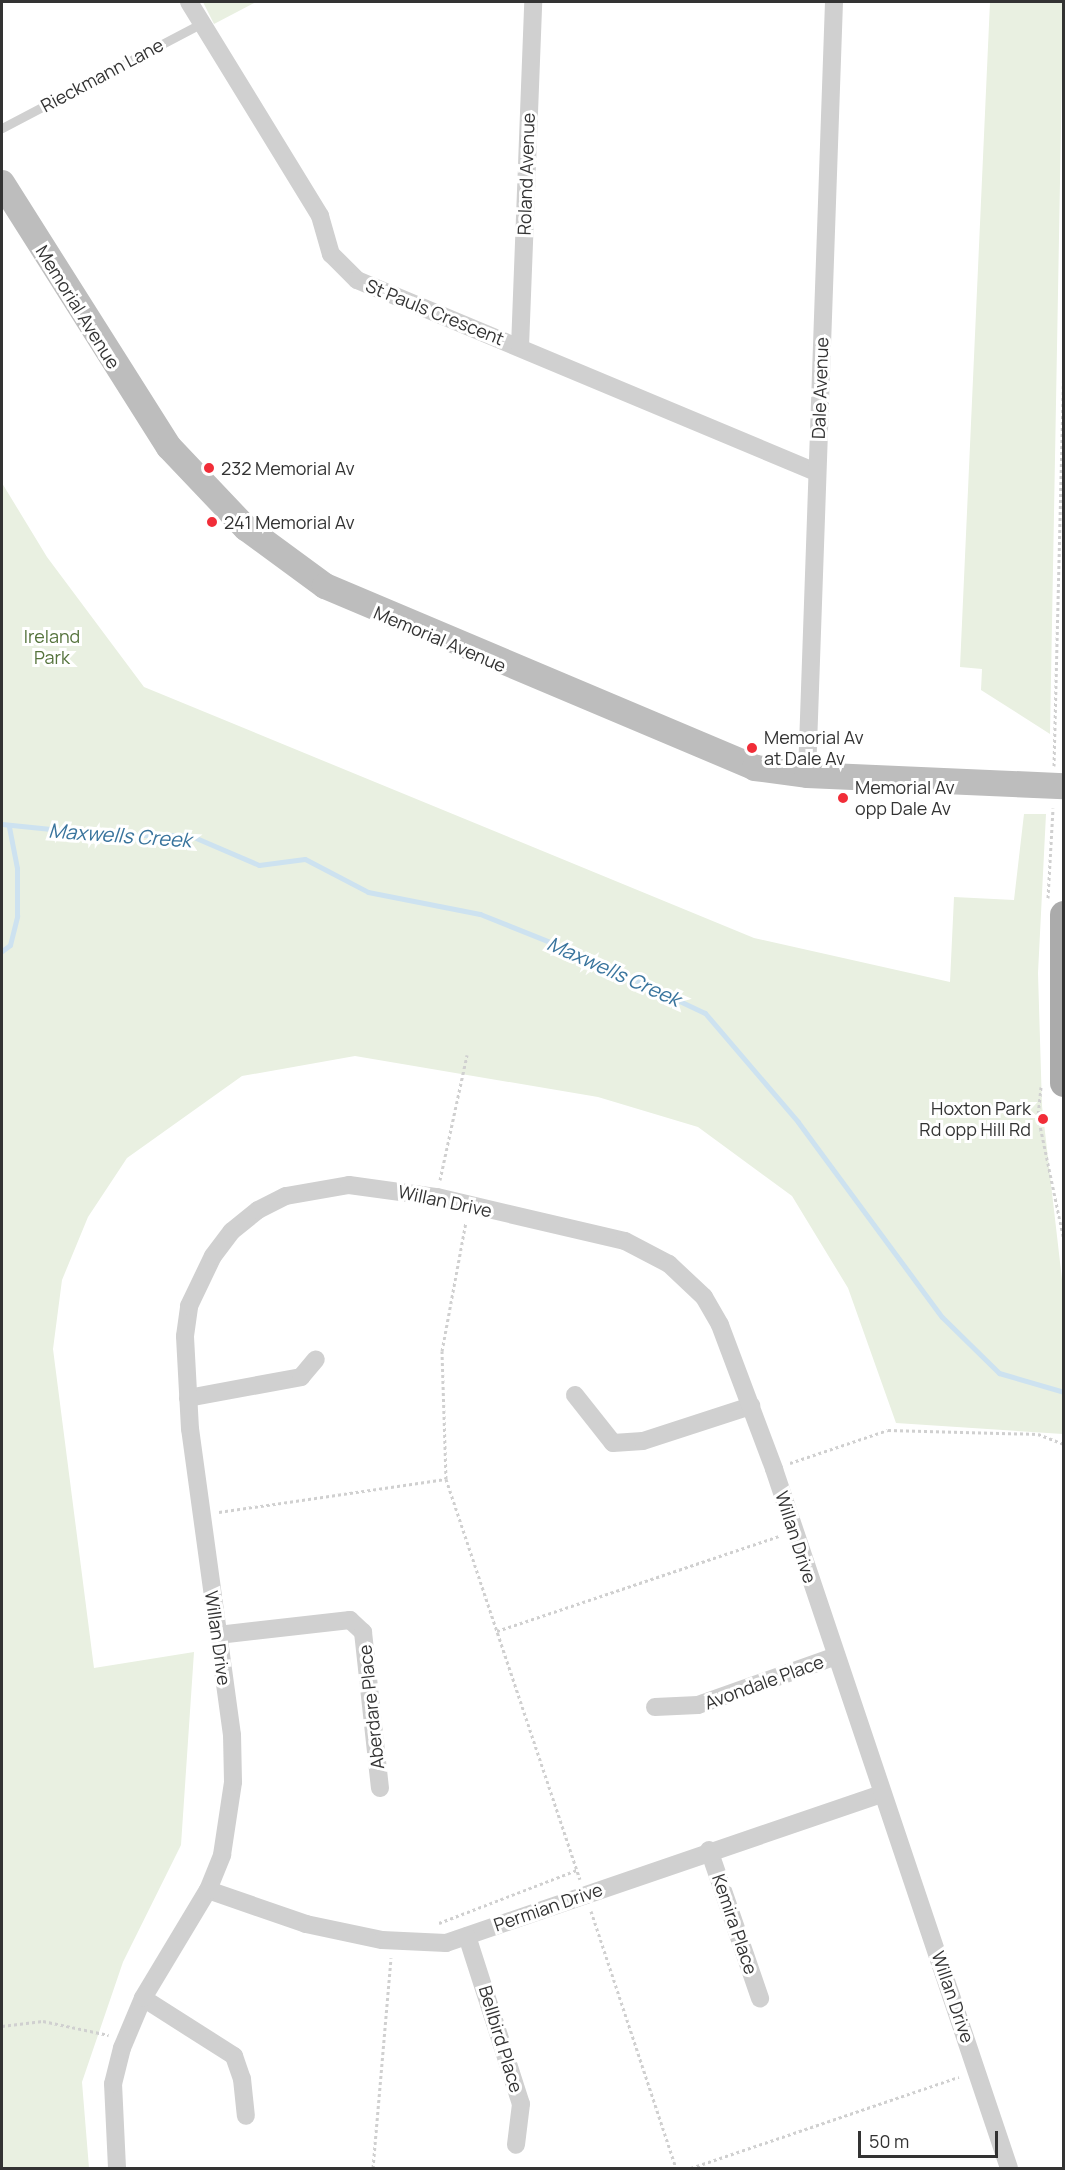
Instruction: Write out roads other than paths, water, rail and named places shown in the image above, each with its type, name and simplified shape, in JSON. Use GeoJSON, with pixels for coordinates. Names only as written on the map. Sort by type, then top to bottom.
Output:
{"type":"FeatureCollection","features":[{"type":"Feature","properties":{"kind":"main road"},"geometry":{"type":"LineString","coordinates":[[1064,915],[1064,1083]]}},
{"type":"Feature","properties":{"kind":"street","name":"St Pauls Crescent"},"geometry":{"type":"LineString","coordinates":[[189,2],[320,216],[330,254],[357,280],[385,294],[520,347],[816,472]]}},
{"type":"Feature","properties":{"kind":"street","name":"Roland Avenue"},"geometry":{"type":"LineString","coordinates":[[520,347],[533,2]]}},
{"type":"Feature","properties":{"kind":"street","name":"Dale Avenue"},"geometry":{"type":"LineString","coordinates":[[807,776],[834,2]]}},
{"type":"Feature","properties":{"kind":"street","name":"Memorial Avenue"},"geometry":{"type":"LineString","coordinates":[[2,183],[169,447],[220,505],[288,562],[364,607],[725,758],[807,776],[1059,775]]}},
{"type":"Feature","properties":{"kind":"street","name":"Willan Drive"},"geometry":{"type":"LineString","coordinates":[[117,2169],[113,2084],[126,2040],[143,1998],[208,1890],[222,1854],[233,1782],[218,1635],[200,1514],[188,1398],[185,1336],[199,1279],[232,1231],[258,1210],[285,1196],[349,1185],[436,1197],[625,1241],[669,1264],[704,1297],[751,1406],[774,1469],[882,1794],[978,2071],[1009,2169]]}},
{"type":"Feature","properties":{"kind":"street"},"geometry":{"type":"LineString","coordinates":[[188,1398],[301,1377],[316,1359]]}},
{"type":"Feature","properties":{"kind":"street"},"geometry":{"type":"LineString","coordinates":[[574,1395],[613,1443],[643,1441],[751,1406]]}},
{"type":"Feature","properties":{"kind":"street","name":"Aberdare Place"},"geometry":{"type":"LineString","coordinates":[[218,1635],[350,1620],[363,1632],[380,1788]]}},
{"type":"Feature","properties":{"kind":"street","name":"Avondale Place"},"geometry":{"type":"LineString","coordinates":[[655,1707],[698,1706],[836,1656]]}},
{"type":"Feature","properties":{"kind":"street","name":"Permian Drive"},"geometry":{"type":"LineString","coordinates":[[208,1890],[306,1924],[393,1941],[446,1943],[709,1850],[882,1794]]}},
{"type":"Feature","properties":{"kind":"street","name":"Kemira Place"},"geometry":{"type":"LineString","coordinates":[[709,1850],[760,1998]]}},
{"type":"Feature","properties":{"kind":"street","name":"Bellbird Place"},"geometry":{"type":"LineString","coordinates":[[467,1936],[520,2104],[516,2145]]}},
{"type":"Feature","properties":{"kind":"street"},"geometry":{"type":"LineString","coordinates":[[143,1998],[234,2056],[242,2079],[246,2116]]}},
{"type":"Feature","properties":{"kind":"lane","name":"Rieckmann Lane"},"geometry":{"type":"LineString","coordinates":[[2,128],[202,22]]}},
{"type":"Feature","properties":{"kind":"waterway","name":"Maxwells Creek"},"geometry":{"type":"LineString","coordinates":[[2,824],[109,835],[189,835],[259,865],[305,859],[368,892],[480,914],[580,954],[705,1013],[798,1122],[942,1317],[999,1373],[1064,1392]]}},
{"type":"Feature","properties":{"kind":"waterway"},"geometry":{"type":"LineString","coordinates":[[2,951],[10,945],[17,916],[17,868],[9,827]]}},
{"type":"Feature","properties":{"kind":"place","name":"232 Memorial Av"},"geometry":{"type":"Point","coordinates":[209,468]}},
{"type":"Feature","properties":{"kind":"place","name":"241 Memorial Av"},"geometry":{"type":"Point","coordinates":[212,522]}},
{"type":"Feature","properties":{"kind":"place","name":"Memorial Av at Dale Av"},"geometry":{"type":"Point","coordinates":[752,748]}},
{"type":"Feature","properties":{"kind":"place","name":"Memorial Av opp Dale Av"},"geometry":{"type":"Point","coordinates":[843,798]}},
{"type":"Feature","properties":{"kind":"place","name":"Hoxton Park Rd opp Hill Rd"},"geometry":{"type":"Point","coordinates":[1043,1119]}},
{"type":"Feature","properties":{"kind":"park label","name":"Ireland Park"},"geometry":{"type":"Point","coordinates":[52,647]}}]}
